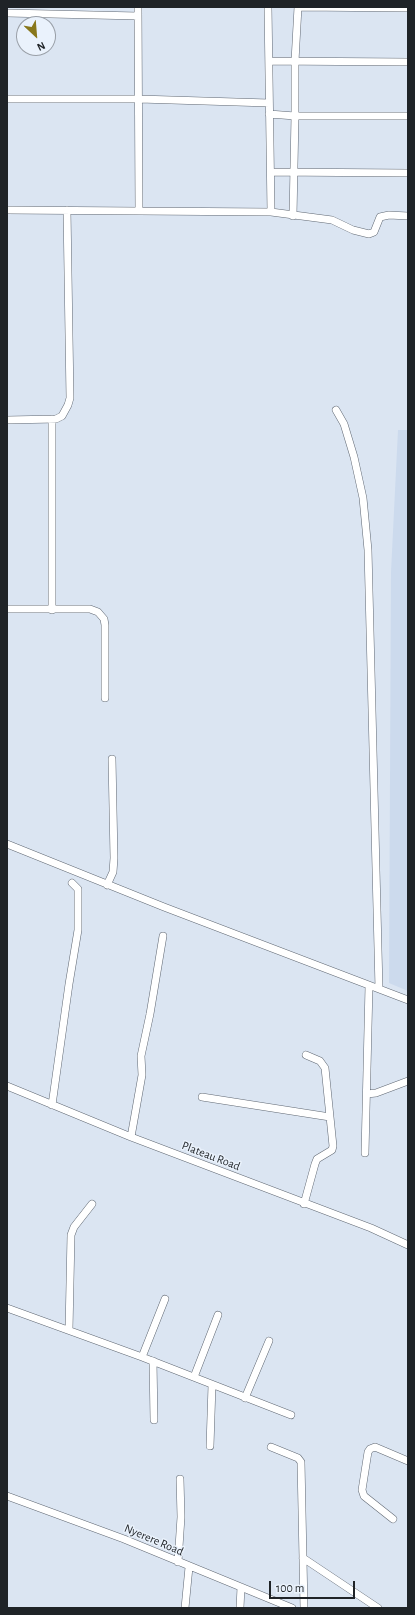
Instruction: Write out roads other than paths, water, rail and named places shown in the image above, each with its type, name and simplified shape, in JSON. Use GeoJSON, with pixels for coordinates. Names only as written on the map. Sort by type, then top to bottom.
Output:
{"type":"FeatureCollection","features":[{"type":"Feature","properties":{"kind":"street"},"geometry":{"type":"LineString","coordinates":[[138,7],[139,211]]}},
{"type":"Feature","properties":{"kind":"street"},"geometry":{"type":"LineString","coordinates":[[268,7],[271,212]]}},
{"type":"Feature","properties":{"kind":"street"},"geometry":{"type":"LineString","coordinates":[[293,216],[296,116],[295,61],[299,7],[408,8]]}},
{"type":"Feature","properties":{"kind":"street"},"geometry":{"type":"LineString","coordinates":[[7,13],[138,16]]}},
{"type":"Feature","properties":{"kind":"street"},"geometry":{"type":"LineString","coordinates":[[269,61],[408,62]]}},
{"type":"Feature","properties":{"kind":"street"},"geometry":{"type":"LineString","coordinates":[[7,99],[139,98],[269,103]]}},
{"type":"Feature","properties":{"kind":"street"},"geometry":{"type":"LineString","coordinates":[[269,114],[296,116],[408,116]]}},
{"type":"Feature","properties":{"kind":"street"},"geometry":{"type":"LineString","coordinates":[[271,172],[408,172]]}},
{"type":"Feature","properties":{"kind":"street"},"geometry":{"type":"LineString","coordinates":[[7,210],[271,212],[332,220],[353,230],[369,234],[374,232],[380,217],[389,215],[408,216]]}},
{"type":"Feature","properties":{"kind":"street"},"geometry":{"type":"LineString","coordinates":[[7,420],[52,419],[62,416],[70,398],[67,210]]}},
{"type":"Feature","properties":{"kind":"street"},"geometry":{"type":"LineString","coordinates":[[336,410],[344,424],[363,498],[368,550],[379,988]]}},
{"type":"Feature","properties":{"kind":"street"},"geometry":{"type":"LineString","coordinates":[[52,419],[52,610]]}},
{"type":"Feature","properties":{"kind":"street"},"geometry":{"type":"LineString","coordinates":[[7,609],[90,609],[98,612],[104,619],[105,698]]}},
{"type":"Feature","properties":{"kind":"street"},"geometry":{"type":"LineString","coordinates":[[107,885],[113,872],[114,858],[112,760]]}},
{"type":"Feature","properties":{"kind":"street"},"geometry":{"type":"LineString","coordinates":[[7,844],[107,885],[408,1000]]}},
{"type":"Feature","properties":{"kind":"street"},"geometry":{"type":"LineString","coordinates":[[52,1105],[78,930],[78,889],[72,883]]}},
{"type":"Feature","properties":{"kind":"street"},"geometry":{"type":"LineString","coordinates":[[131,1137],[142,1075],[141,1056],[150,1014],[163,936]]}},
{"type":"Feature","properties":{"kind":"street"},"geometry":{"type":"LineString","coordinates":[[365,1153],[369,986]]}},
{"type":"Feature","properties":{"kind":"street"},"geometry":{"type":"LineString","coordinates":[[304,1204],[317,1159],[332,1150],[325,1068],[320,1060],[306,1055]]}},
{"type":"Feature","properties":{"kind":"street"},"geometry":{"type":"LineString","coordinates":[[367,1094],[376,1093],[408,1081]]}},
{"type":"Feature","properties":{"kind":"street","name":"Plateau Road"},"geometry":{"type":"LineString","coordinates":[[7,1086],[131,1137],[304,1204],[371,1228],[408,1244]]}},
{"type":"Feature","properties":{"kind":"street"},"geometry":{"type":"LineString","coordinates":[[202,1097],[330,1117]]}},
{"type":"Feature","properties":{"kind":"street"},"geometry":{"type":"LineString","coordinates":[[69,1330],[71,1235],[74,1227],[92,1204]]}},
{"type":"Feature","properties":{"kind":"street"},"geometry":{"type":"LineString","coordinates":[[142,1357],[165,1299]]}},
{"type":"Feature","properties":{"kind":"street"},"geometry":{"type":"LineString","coordinates":[[7,1308],[153,1361],[291,1415]]}},
{"type":"Feature","properties":{"kind":"street"},"geometry":{"type":"LineString","coordinates":[[194,1377],[218,1315]]}},
{"type":"Feature","properties":{"kind":"street"},"geometry":{"type":"LineString","coordinates":[[245,1398],[269,1341]]}},
{"type":"Feature","properties":{"kind":"street"},"geometry":{"type":"LineString","coordinates":[[153,1361],[154,1420]]}},
{"type":"Feature","properties":{"kind":"street"},"geometry":{"type":"LineString","coordinates":[[210,1446],[212,1385]]}},
{"type":"Feature","properties":{"kind":"street"},"geometry":{"type":"LineString","coordinates":[[271,1447],[298,1458],[301,1462],[304,1608]]}},
{"type":"Feature","properties":{"kind":"street"},"geometry":{"type":"LineString","coordinates":[[393,1519],[364,1496],[362,1490],[368,1452],[370,1449],[376,1447],[408,1461]]}},
{"type":"Feature","properties":{"kind":"street"},"geometry":{"type":"LineString","coordinates":[[178,1562],[181,1517],[180,1479]]}},
{"type":"Feature","properties":{"kind":"street","name":"Nyerere Road"},"geometry":{"type":"LineString","coordinates":[[7,1496],[124,1539],[189,1567],[292,1608]]}},
{"type":"Feature","properties":{"kind":"street"},"geometry":{"type":"LineString","coordinates":[[303,1558],[378,1608]]}},
{"type":"Feature","properties":{"kind":"street"},"geometry":{"type":"LineString","coordinates":[[185,1608],[189,1567]]}},
{"type":"Feature","properties":{"kind":"street"},"geometry":{"type":"LineString","coordinates":[[240,1608],[241,1587]]}}]}
